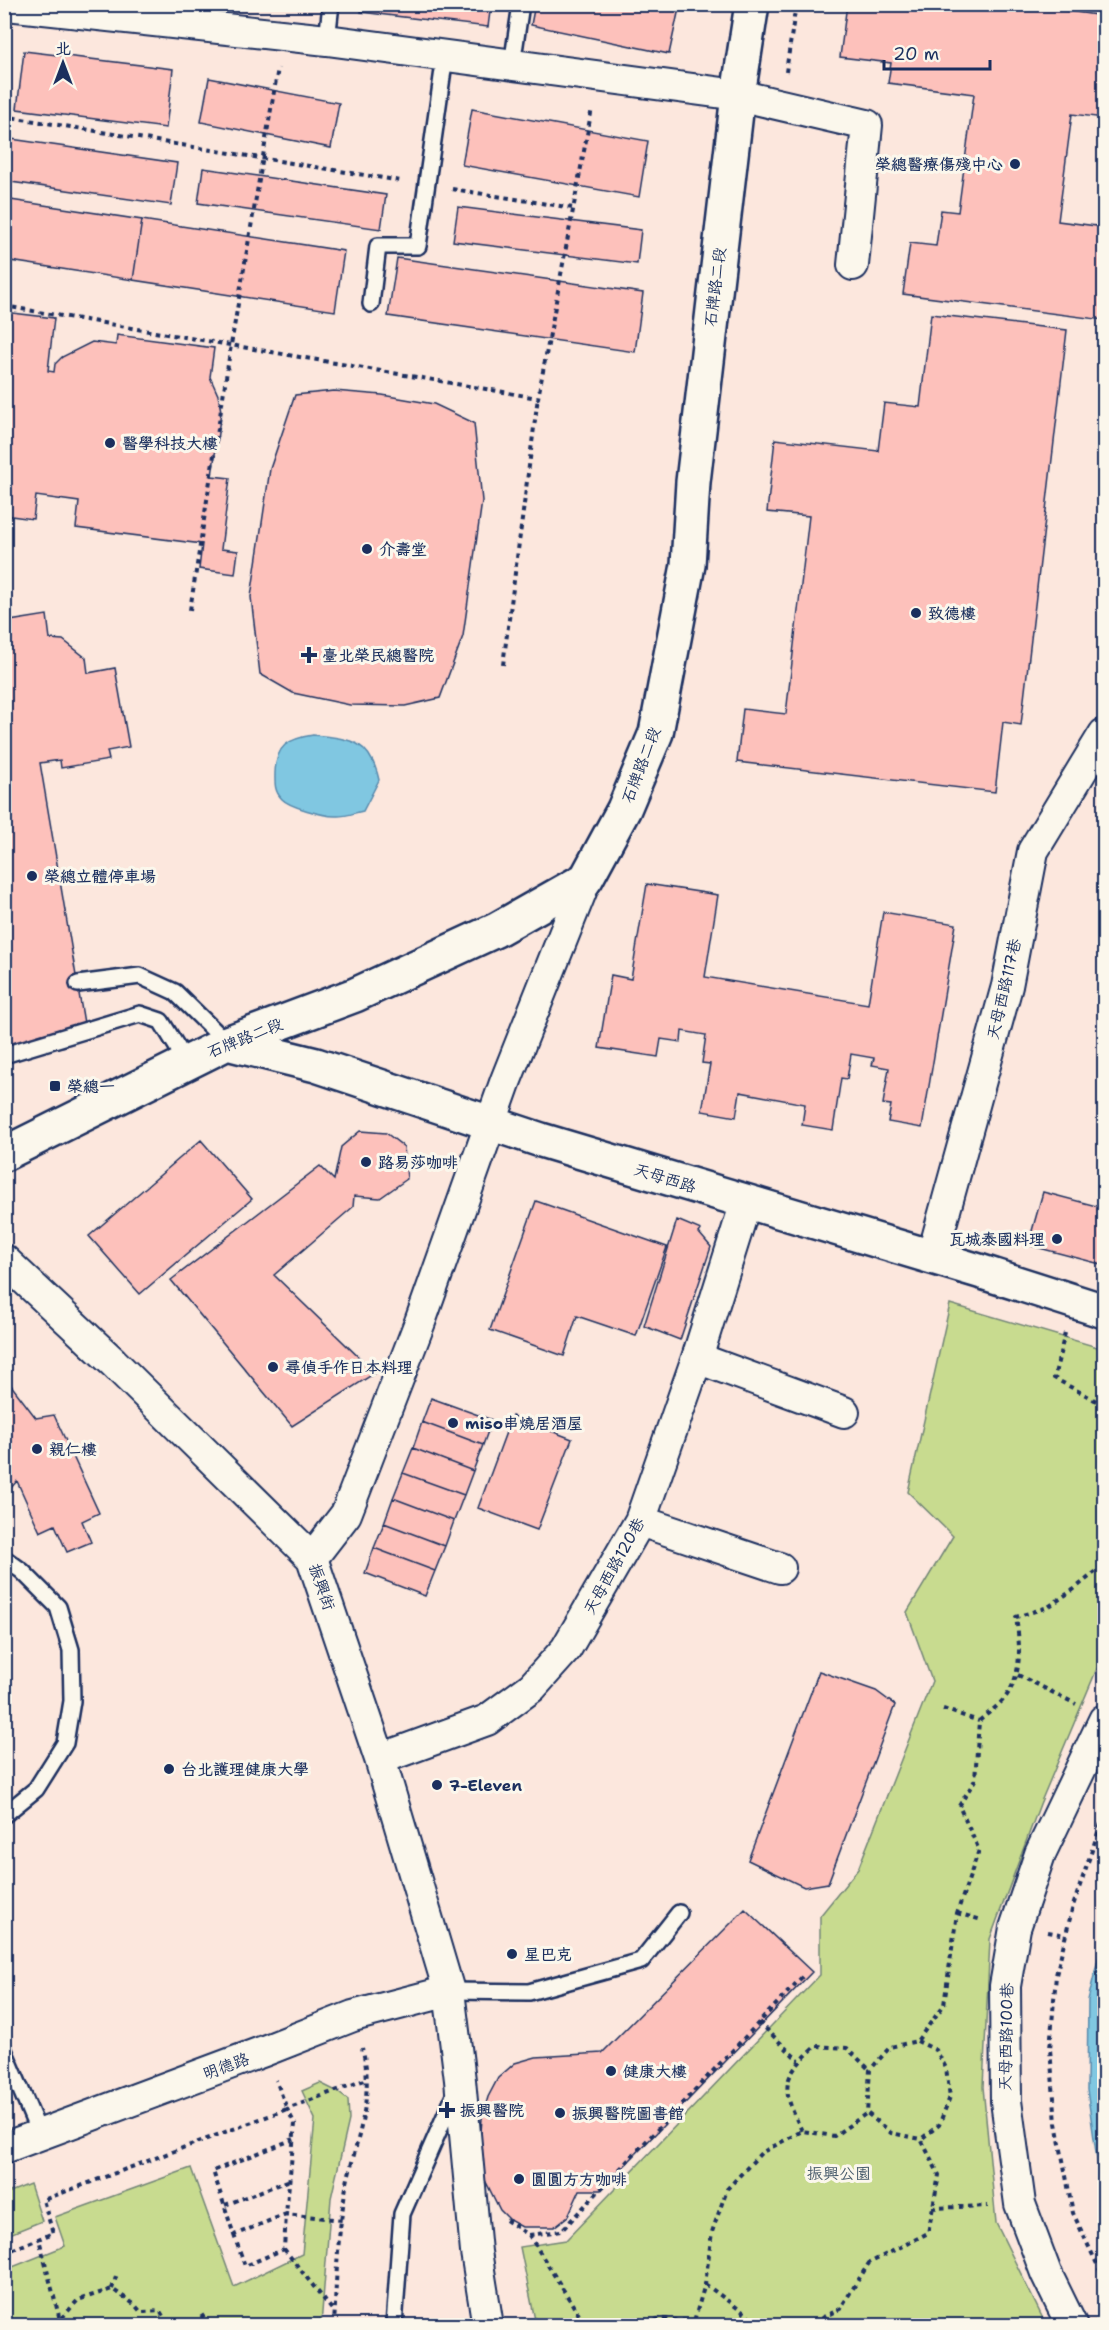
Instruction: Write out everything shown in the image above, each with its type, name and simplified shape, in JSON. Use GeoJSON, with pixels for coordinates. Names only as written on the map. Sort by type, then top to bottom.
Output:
{"type":"FeatureCollection","features":[{"type":"Feature","properties":{"kind":"street","name":"石牌路二段"},"geometry":{"type":"LineString","coordinates":[[4,1154],[227,1043],[355,995],[496,930],[586,879],[624,809],[659,722],[688,565],[693,482],[738,95],[752,4]]}},
{"type":"Feature","properties":{"kind":"street"},"geometry":{"type":"LineString","coordinates":[[6,5],[327,40],[738,95],[867,125],[853,265]]}},
{"type":"Feature","properties":{"kind":"street","name":"天母西路117巷"},"geometry":{"type":"LineString","coordinates":[[932,1257],[1007,986],[1033,851],[1104,734]]}},
{"type":"Feature","properties":{"kind":"street"},"geometry":{"type":"LineString","coordinates":[[312,1558],[346,1514],[420,1322],[490,1123],[586,879]]}},
{"type":"Feature","properties":{"kind":"street","name":"天母西路"},"geometry":{"type":"LineString","coordinates":[[227,1043],[316,1065],[490,1123],[1104,1311]]}},
{"type":"Feature","properties":{"kind":"street","name":"天母西路120巷"},"geometry":{"type":"LineString","coordinates":[[380,1759],[487,1720],[532,1687],[566,1649],[640,1521],[697,1358],[746,1202]]}},
{"type":"Feature","properties":{"kind":"street","name":"振興街"},"geometry":{"type":"LineString","coordinates":[[4,1260],[122,1370],[312,1558],[380,1759],[449,1991],[477,2252],[488,2325]]}},
{"type":"Feature","properties":{"kind":"street"},"geometry":{"type":"LineString","coordinates":[[697,1358],[844,1412]]}},
{"type":"Feature","properties":{"kind":"street"},"geometry":{"type":"LineString","coordinates":[[640,1521],[780,1568]]}},
{"type":"Feature","properties":{"kind":"street","name":"天母西路100巷"},"geometry":{"type":"LineString","coordinates":[[1072,2325],[1046,2273],[1020,2204],[1006,2101],[1005,1986],[1015,1928],[1040,1854],[1095,1714]]}},
{"type":"Feature","properties":{"kind":"street","name":"明德路"},"geometry":{"type":"LineString","coordinates":[[4,2148],[353,2016],[449,1991]]}},
{"type":"Feature","properties":{"kind":"lane"},"geometry":{"type":"LineString","coordinates":[[327,40],[331,4]]}},
{"type":"Feature","properties":{"kind":"lane"},"geometry":{"type":"LineString","coordinates":[[513,65],[522,4]]}},
{"type":"Feature","properties":{"kind":"lane"},"geometry":{"type":"LineString","coordinates":[[371,304],[378,246],[418,246],[445,56]]}},
{"type":"Feature","properties":{"kind":"lane"},"geometry":{"type":"LineString","coordinates":[[78,984],[140,976],[175,992],[227,1043]]}},
{"type":"Feature","properties":{"kind":"lane"},"geometry":{"type":"LineString","coordinates":[[4,1055],[140,1014],[161,1021],[188,1063]]}},
{"type":"Feature","properties":{"kind":"lane"},"geometry":{"type":"LineString","coordinates":[[4,1558],[22,1571],[58,1607],[71,1650],[72,1701],[66,1743],[36,1789],[4,1815]]}},
{"type":"Feature","properties":{"kind":"lane"},"geometry":{"type":"LineString","coordinates":[[449,1991],[529,1992],[641,1961],[679,1913]]}},
{"type":"Feature","properties":{"kind":"lane"},"geometry":{"type":"LineString","coordinates":[[4,2050],[40,2134]]}},
{"type":"Feature","properties":{"kind":"lane"},"geometry":{"type":"LineString","coordinates":[[394,2325],[402,2214],[460,2080]]}},
{"type":"Feature","properties":{"kind":"path"},"geometry":{"type":"LineString","coordinates":[[781,105],[796,4]]}},
{"type":"Feature","properties":{"kind":"path"},"geometry":{"type":"LineString","coordinates":[[190,610],[231,345],[284,35]]}},
{"type":"Feature","properties":{"kind":"path"},"geometry":{"type":"LineString","coordinates":[[4,116],[573,208]]}},
{"type":"Feature","properties":{"kind":"path"},"geometry":{"type":"LineString","coordinates":[[503,665],[538,397]]}},
{"type":"Feature","properties":{"kind":"path"},"geometry":{"type":"LineString","coordinates":[[1073,1302],[1053,1378],[1104,1405]]}},
{"type":"Feature","properties":{"kind":"path"},"geometry":{"type":"LineString","coordinates":[[916,2041],[944,2005],[957,1913],[979,1850],[960,1806],[975,1780],[979,1721],[1005,1698],[1017,1676],[1019,1640],[1016,1617],[1048,1607],[1104,1565]]}},
{"type":"Feature","properties":{"kind":"path"},"geometry":{"type":"LineString","coordinates":[[1017,1676],[1095,1714]]}},
{"type":"Feature","properties":{"kind":"path"},"geometry":{"type":"LineString","coordinates":[[943,1708],[979,1721]]}},
{"type":"Feature","properties":{"kind":"path"},"geometry":{"type":"LineString","coordinates":[[1104,1815],[1073,1906],[1056,1975],[1050,2049],[1056,2123],[1073,2213],[1104,2279]]}},
{"type":"Feature","properties":{"kind":"path"},"geometry":{"type":"LineString","coordinates":[[529,2235],[561,2231],[804,1975]]}},
{"type":"Feature","properties":{"kind":"path"},"geometry":{"type":"LineString","coordinates":[[334,2325],[343,2205],[362,2130],[367,2079],[365,2058],[353,2016]]}},
{"type":"Feature","properties":{"kind":"path"},"geometry":{"type":"LineString","coordinates":[[759,2022],[799,2061]]}},
{"type":"Feature","properties":{"kind":"path"},"geometry":{"type":"LineString","coordinates":[[916,2041],[936,2050],[945,2068],[950,2097],[939,2125],[921,2139],[891,2133],[867,2113],[870,2070],[890,2047],[916,2041]]}},
{"type":"Feature","properties":{"kind":"path"},"geometry":{"type":"LineString","coordinates":[[802,2131],[789,2104],[786,2083],[799,2061],[816,2046],[847,2048],[870,2070]]}},
{"type":"Feature","properties":{"kind":"path"},"geometry":{"type":"LineString","coordinates":[[4,2253],[53,2233],[43,2200],[367,2079]]}},
{"type":"Feature","properties":{"kind":"path"},"geometry":{"type":"LineString","coordinates":[[279,2088],[295,2124],[284,2249],[335,2313]]}},
{"type":"Feature","properties":{"kind":"path"},"geometry":{"type":"LineString","coordinates":[[694,2321],[705,2284],[712,2232],[727,2189],[761,2153],[802,2131],[834,2136],[867,2113]]}},
{"type":"Feature","properties":{"kind":"path"},"geometry":{"type":"LineString","coordinates":[[284,2249],[245,2266],[213,2171],[294,2139]]}},
{"type":"Feature","properties":{"kind":"path"},"geometry":{"type":"LineString","coordinates":[[805,2325],[840,2309],[869,2263],[928,2233],[939,2175],[921,2139]]}},
{"type":"Feature","properties":{"kind":"path"},"geometry":{"type":"LineString","coordinates":[[225,2205],[290,2180]]}},
{"type":"Feature","properties":{"kind":"path"},"geometry":{"type":"LineString","coordinates":[[932,2208],[1020,2204]]}},
{"type":"Feature","properties":{"kind":"path"},"geometry":{"type":"LineString","coordinates":[[234,2235],[286,2214],[342,2220]]}},
{"type":"Feature","properties":{"kind":"path"},"geometry":{"type":"LineString","coordinates":[[39,2239],[60,2323]]}},
{"type":"Feature","properties":{"kind":"path"},"geometry":{"type":"LineString","coordinates":[[112,2289],[117,2274]]}},
{"type":"Feature","properties":{"kind":"path"},"geometry":{"type":"LineString","coordinates":[[705,2284],[762,2325]]}},
{"type":"Feature","properties":{"kind":"path"},"geometry":{"type":"LineString","coordinates":[[60,2323],[78,2300],[112,2289]]}},
{"type":"Feature","properties":{"kind":"path"},"geometry":{"type":"LineString","coordinates":[[112,2289],[134,2304],[141,2312],[160,2311],[163,2316],[162,2325]]}},
{"type":"Feature","properties":{"kind":"path"},"geometry":{"type":"LineString","coordinates":[[198,2325],[200,2318],[206,2314]]}},
{"type":"Feature","properties":{"kind":"path"},"geometry":{"type":"LineString","coordinates":[[658,2319],[658,2325]]}},
{"type":"Feature","properties":{"kind":"path"},"geometry":{"type":"LineString","coordinates":[[638,2325],[658,2319],[694,2321],[700,2325]]}},
{"type":"Feature","properties":{"kind":"path"},"geometry":{"type":"LineString","coordinates":[[19,2325],[32,2320],[60,2323]]}},
{"type":"Feature","properties":{"kind":"green space","name":"振興公園"},"geometry":{"type":"Polygon","coordinates":[[[950,1304],[1104,1349],[1104,1652],[1040,1804],[990,1939],[983,2087],[996,2223],[1046,2325],[536,2325],[520,2247],[566,2240],[820,1975],[820,1916],[858,1869],[932,1681],[907,1612],[953,1536],[908,1492],[950,1304]]]}},
{"type":"Feature","properties":{"kind":"green space"},"geometry":{"type":"Polygon","coordinates":[[[320,2083],[348,2100],[349,2120],[331,2198],[321,2325],[5,2325],[5,2270],[65,2246],[55,2217],[191,2168],[234,2287],[302,2254],[315,2119],[302,2091],[320,2083]]]}},
{"type":"Feature","properties":{"kind":"green space"},"geometry":{"type":"Polygon","coordinates":[[[30,2184],[42,2221],[5,2236],[5,2194],[30,2184]]]}},
{"type":"Feature","properties":{"kind":"water"},"geometry":{"type":"Polygon","coordinates":[[[313,735],[348,740],[364,749],[370,756],[379,780],[363,811],[342,816],[323,814],[292,805],[279,796],[275,773],[281,750],[290,741],[313,735]]]}},
{"type":"Feature","properties":{"kind":"water"},"geometry":{"type":"Polygon","coordinates":[[[1104,1935],[1104,2192],[1100,2180],[1087,2090],[1088,2000],[1104,1935]]]}},
{"type":"Feature","properties":{"kind":"building"},"geometry":{"type":"Polygon","coordinates":[[[362,4],[491,4],[488,27],[361,12],[362,4]]]}},
{"type":"Feature","properties":{"kind":"building"},"geometry":{"type":"Polygon","coordinates":[[[535,4],[680,4],[669,54],[531,25],[535,4]]]}},
{"type":"Feature","properties":{"kind":"building","name":"榮總醫療傷殘中心"},"geometry":{"type":"Polygon","coordinates":[[[847,4],[1017,4],[1104,16],[1104,118],[1072,114],[1058,221],[1104,227],[1104,320],[903,294],[910,243],[936,246],[941,210],[958,212],[974,94],[888,83],[891,63],[840,57],[847,4]]]}},
{"type":"Feature","properties":{"kind":"building"},"geometry":{"type":"Polygon","coordinates":[[[24,51],[173,69],[166,128],[17,109],[24,51]]]}},
{"type":"Feature","properties":{"kind":"building"},"geometry":{"type":"Polygon","coordinates":[[[209,78],[339,103],[331,148],[201,122],[209,78]]]}},
{"type":"Feature","properties":{"kind":"building"},"geometry":{"type":"Polygon","coordinates":[[[472,109],[648,141],[639,197],[462,165],[472,109]]]}},
{"type":"Feature","properties":{"kind":"building"},"geometry":{"type":"Polygon","coordinates":[[[4,138],[177,163],[171,205],[4,181],[4,138]]]}},
{"type":"Feature","properties":{"kind":"building"},"geometry":{"type":"Polygon","coordinates":[[[203,168],[386,195],[381,229],[198,203],[203,168]]]}},
{"type":"Feature","properties":{"kind":"building"},"geometry":{"type":"Polygon","coordinates":[[[4,199],[142,220],[133,280],[4,260],[4,199]]]}},
{"type":"Feature","properties":{"kind":"building"},"geometry":{"type":"Polygon","coordinates":[[[458,207],[641,230],[637,264],[453,241],[458,207]]]}},
{"type":"Feature","properties":{"kind":"building"},"geometry":{"type":"Polygon","coordinates":[[[142,220],[344,251],[335,311],[133,280],[142,220]]]}},
{"type":"Feature","properties":{"kind":"building"},"geometry":{"type":"Polygon","coordinates":[[[397,258],[643,293],[635,352],[388,316],[397,258]]]}},
{"type":"Feature","properties":{"kind":"building","name":"醫學科技大樓"},"geometry":{"type":"Polygon","coordinates":[[[4,312],[54,318],[48,371],[54,372],[55,364],[62,357],[92,342],[116,345],[117,335],[214,348],[210,377],[218,395],[221,411],[212,476],[230,478],[221,549],[238,551],[235,574],[199,569],[202,544],[76,528],[79,502],[36,496],[33,519],[4,515],[4,312]]]}},
{"type":"Feature","properties":{"kind":"building","name":"致德樓"},"geometry":{"type":"Polygon","coordinates":[[[931,314],[1067,330],[1021,725],[1003,722],[995,792],[737,762],[743,709],[786,714],[809,516],[767,512],[775,439],[878,451],[884,403],[920,407],[931,314]]]}},
{"type":"Feature","properties":{"kind":"building","name":"介壽堂"},"geometry":{"type":"Polygon","coordinates":[[[334,391],[382,395],[434,404],[474,423],[482,501],[463,636],[440,698],[405,706],[350,705],[293,693],[260,674],[251,597],[270,469],[295,395],[334,391]]]}},
{"type":"Feature","properties":{"kind":"building","name":"榮總立體停車場"},"geometry":{"type":"Polygon","coordinates":[[[47,615],[50,639],[63,640],[86,658],[88,673],[115,668],[129,747],[107,751],[109,760],[61,768],[60,760],[40,763],[85,1029],[65,1032],[67,1046],[17,1053],[16,1044],[4,1046],[4,622],[47,615]]]}},
{"type":"Feature","properties":{"kind":"building"},"geometry":{"type":"Polygon","coordinates":[[[647,884],[718,895],[705,977],[868,1004],[883,912],[956,924],[922,1128],[888,1122],[891,1105],[883,1104],[889,1068],[872,1065],[874,1058],[851,1054],[847,1079],[841,1078],[833,1130],[802,1125],[805,1104],[740,1092],[736,1117],[702,1111],[710,1064],[702,1063],[706,1035],[682,1031],[681,1042],[661,1039],[658,1057],[599,1048],[611,975],[631,979],[647,884]]]}},
{"type":"Feature","properties":{"kind":"building"},"geometry":{"type":"Polygon","coordinates":[[[360,1131],[386,1133],[404,1147],[407,1179],[380,1198],[354,1196],[353,1207],[274,1275],[375,1373],[292,1426],[171,1280],[320,1166],[334,1180],[341,1147],[360,1131]]]}},
{"type":"Feature","properties":{"kind":"building"},"geometry":{"type":"Polygon","coordinates":[[[201,1140],[252,1199],[140,1294],[89,1236],[201,1140]]]}},
{"type":"Feature","properties":{"kind":"building"},"geometry":{"type":"Polygon","coordinates":[[[1043,1192],[1104,1208],[1104,1265],[1028,1245],[1043,1192]]]}},
{"type":"Feature","properties":{"kind":"building"},"geometry":{"type":"Polygon","coordinates":[[[536,1201],[667,1247],[636,1336],[577,1316],[564,1356],[490,1330],[536,1201]]]}},
{"type":"Feature","properties":{"kind":"building"},"geometry":{"type":"Polygon","coordinates":[[[677,1220],[701,1230],[699,1233],[711,1247],[680,1340],[644,1326],[677,1220]]]}},
{"type":"Feature","properties":{"kind":"building","name":"親仁樓"},"geometry":{"type":"Polygon","coordinates":[[[4,1376],[36,1418],[54,1415],[99,1513],[82,1521],[91,1542],[67,1552],[55,1525],[40,1532],[17,1481],[9,1490],[4,1488],[4,1376]]]}},
{"type":"Feature","properties":{"kind":"building"},"geometry":{"type":"Polygon","coordinates":[[[431,1398],[492,1420],[483,1445],[422,1422],[431,1398]]]}},
{"type":"Feature","properties":{"kind":"building"},"geometry":{"type":"Polygon","coordinates":[[[512,1416],[572,1439],[537,1530],[478,1508],[512,1416]]]}},
{"type":"Feature","properties":{"kind":"building"},"geometry":{"type":"Polygon","coordinates":[[[422,1422],[483,1445],[473,1471],[413,1448],[422,1422]]]}},
{"type":"Feature","properties":{"kind":"building"},"geometry":{"type":"Polygon","coordinates":[[[413,1448],[473,1471],[464,1495],[403,1473],[413,1448]]]}},
{"type":"Feature","properties":{"kind":"building"},"geometry":{"type":"Polygon","coordinates":[[[403,1473],[464,1495],[454,1521],[393,1498],[403,1473]]]}},
{"type":"Feature","properties":{"kind":"building"},"geometry":{"type":"Polygon","coordinates":[[[393,1498],[454,1521],[445,1546],[384,1523],[393,1498]]]}},
{"type":"Feature","properties":{"kind":"building"},"geometry":{"type":"Polygon","coordinates":[[[384,1523],[445,1546],[435,1571],[374,1548],[384,1523]]]}},
{"type":"Feature","properties":{"kind":"building"},"geometry":{"type":"Polygon","coordinates":[[[374,1548],[435,1571],[425,1596],[365,1573],[374,1548]]]}},
{"type":"Feature","properties":{"kind":"building"},"geometry":{"type":"Polygon","coordinates":[[[819,1671],[876,1691],[895,1705],[828,1883],[804,1887],[748,1860],[819,1671]]]}},
{"type":"Feature","properties":{"kind":"building","name":"健康大樓"},"geometry":{"type":"Polygon","coordinates":[[[745,1909],[812,1972],[601,2190],[580,2190],[568,2216],[554,2227],[522,2227],[511,2221],[500,2210],[482,2174],[480,2147],[482,2118],[488,2097],[498,2078],[515,2063],[536,2057],[602,2053],[745,1909]]]}},
{"type":"Feature","properties":{"kind":"place","name":"榮總醫療傷殘中心"},"geometry":{"type":"Point","coordinates":[1015,164]}},
{"type":"Feature","properties":{"kind":"place","name":"醫學科技大樓"},"geometry":{"type":"Point","coordinates":[110,443]}},
{"type":"Feature","properties":{"kind":"place","name":"介壽堂"},"geometry":{"type":"Point","coordinates":[367,549]}},
{"type":"Feature","properties":{"kind":"place","name":"致德樓"},"geometry":{"type":"Point","coordinates":[916,613]}},
{"type":"Feature","properties":{"kind":"place","name":"臺北榮民總醫院"},"geometry":{"type":"Point","coordinates":[309,655]}},
{"type":"Feature","properties":{"kind":"place","name":"榮總立體停車場"},"geometry":{"type":"Point","coordinates":[32,876]}},
{"type":"Feature","properties":{"kind":"place","name":"榮總一"},"geometry":{"type":"Point","coordinates":[55,1086]}},
{"type":"Feature","properties":{"kind":"place","name":"路易莎咖啡"},"geometry":{"type":"Point","coordinates":[366,1162]}},
{"type":"Feature","properties":{"kind":"place","name":"瓦城泰國料理"},"geometry":{"type":"Point","coordinates":[1057,1239]}},
{"type":"Feature","properties":{"kind":"place","name":"尋偵手作日本料理"},"geometry":{"type":"Point","coordinates":[273,1367]}},
{"type":"Feature","properties":{"kind":"place","name":"miso串燒居酒屋"},"geometry":{"type":"Point","coordinates":[453,1423]}},
{"type":"Feature","properties":{"kind":"place","name":"親仁樓"},"geometry":{"type":"Point","coordinates":[37,1449]}},
{"type":"Feature","properties":{"kind":"place","name":"台北護理健康大學"},"geometry":{"type":"Point","coordinates":[169,1769]}},
{"type":"Feature","properties":{"kind":"place","name":"7-Eleven"},"geometry":{"type":"Point","coordinates":[437,1785]}},
{"type":"Feature","properties":{"kind":"place","name":"星巴克"},"geometry":{"type":"Point","coordinates":[512,1954]}},
{"type":"Feature","properties":{"kind":"place","name":"健康大樓"},"geometry":{"type":"Point","coordinates":[611,2071]}},
{"type":"Feature","properties":{"kind":"place","name":"振興醫院"},"geometry":{"type":"Point","coordinates":[447,2110]}},
{"type":"Feature","properties":{"kind":"place","name":"振興醫院圖書館"},"geometry":{"type":"Point","coordinates":[560,2113]}},
{"type":"Feature","properties":{"kind":"place","name":"圓圓方方咖啡"},"geometry":{"type":"Point","coordinates":[519,2179]}}]}
